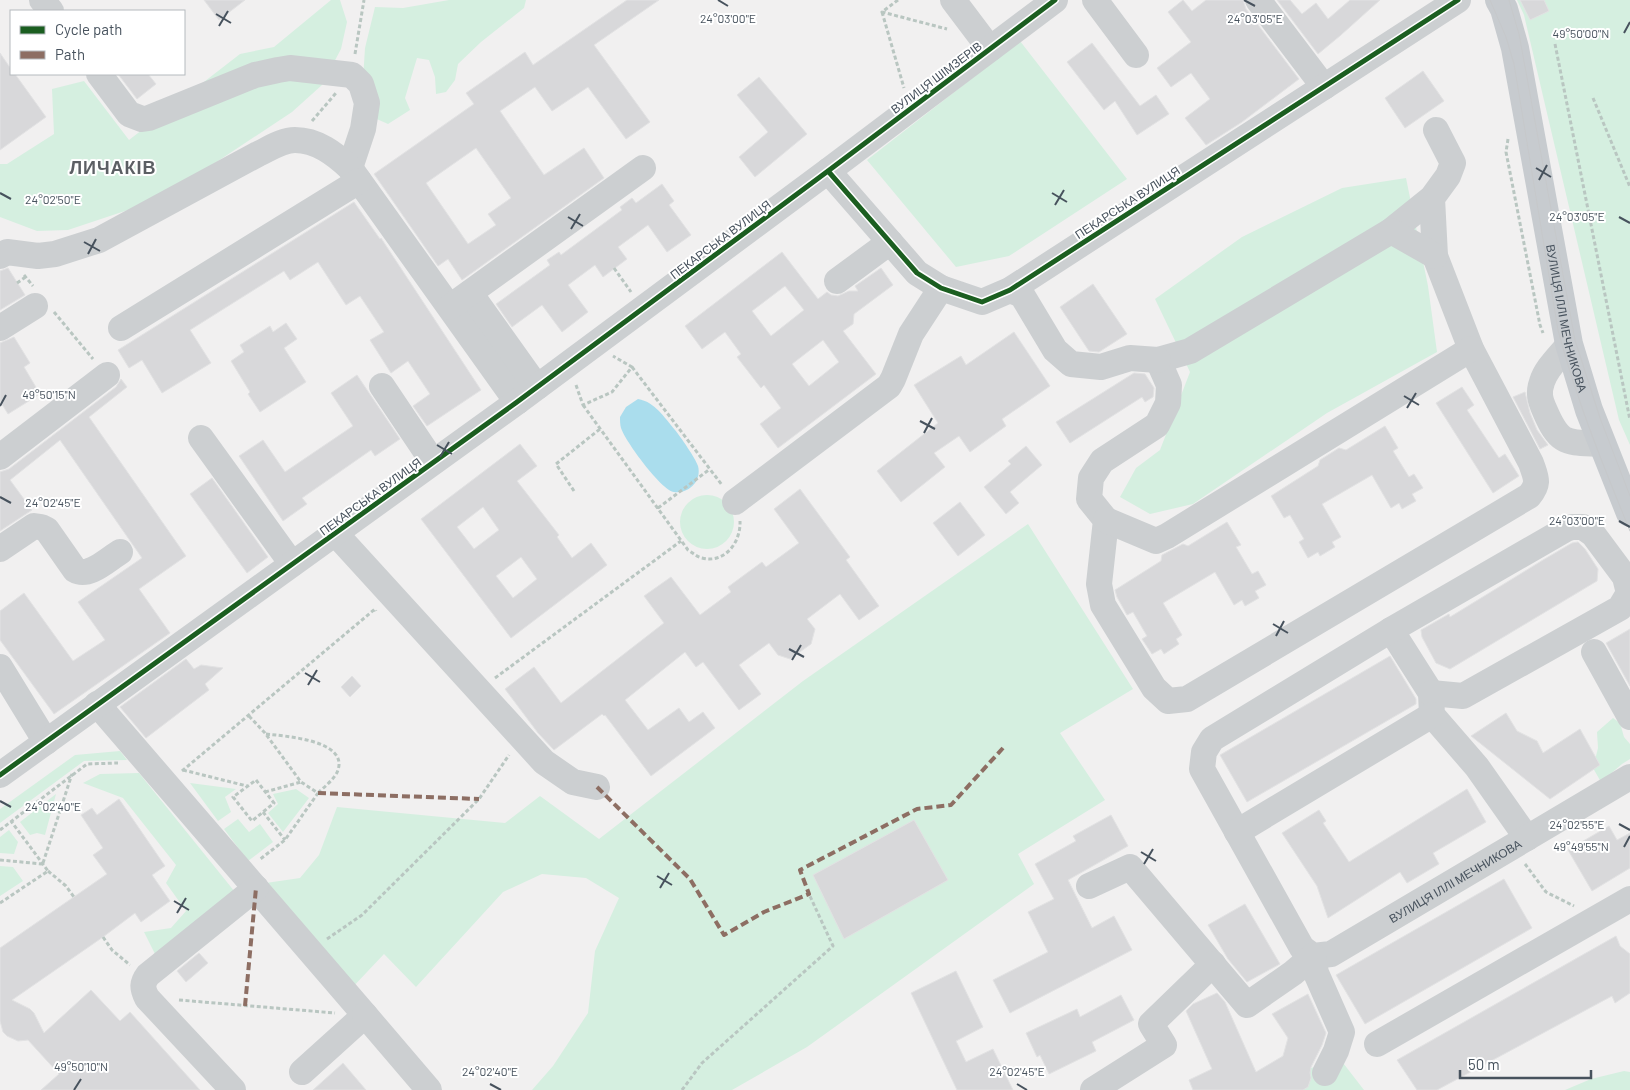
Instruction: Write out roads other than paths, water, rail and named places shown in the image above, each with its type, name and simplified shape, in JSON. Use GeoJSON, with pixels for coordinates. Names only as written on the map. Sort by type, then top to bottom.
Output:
{"type":"FeatureCollection","features":[{"type":"Feature","properties":{"kind":"main road","name":"ВУЛИЦЯ ІЛЛІ МЕЧНИКОВА"},"geometry":{"type":"LineString","coordinates":[[1499,0],[1504,10],[1515,48],[1569,344],[1589,410],[1589,444],[1630,513]]}},
{"type":"Feature","properties":{"kind":"street","name":"ВУЛИЦЯ ШІМЗЕРІВ"},"geometry":{"type":"LineString","coordinates":[[953,0],[986,44]]}},
{"type":"Feature","properties":{"kind":"street","name":"ВУЛИЦЯ ШІМЗЕРІВ"},"geometry":{"type":"LineString","coordinates":[[828,171],[986,44],[1055,0]]}},
{"type":"Feature","properties":{"kind":"street"},"geometry":{"type":"LineString","coordinates":[[1095,0],[1136,55]]}},
{"type":"Feature","properties":{"kind":"street"},"geometry":{"type":"LineString","coordinates":[[1258,0],[1324,87]]}},
{"type":"Feature","properties":{"kind":"street","name":"ПЕКАРСЬКА ВУЛИЦЯ"},"geometry":{"type":"LineString","coordinates":[[0,775],[537,387],[828,171],[917,273],[941,288],[982,302],[1010,290],[1458,0]]}},
{"type":"Feature","properties":{"kind":"street"},"geometry":{"type":"LineString","coordinates":[[100,75],[129,114],[142,119],[149,118],[255,75],[290,68],[352,75],[361,84],[367,103],[354,175],[121,328]]}},
{"type":"Feature","properties":{"kind":"street"},"geometry":{"type":"LineString","coordinates":[[1010,290],[1022,295],[1055,350],[1071,364],[1101,367],[1130,358],[1158,360],[1190,351],[1391,231],[1432,198],[1448,176],[1453,163],[1436,130]]}},
{"type":"Feature","properties":{"kind":"street"},"geometry":{"type":"LineString","coordinates":[[0,256],[7,252],[38,256],[55,254],[99,240],[258,154],[282,143],[294,140],[323,147],[336,155],[354,175],[537,387]]}},
{"type":"Feature","properties":{"kind":"street"},"geometry":{"type":"LineString","coordinates":[[460,300],[643,168]]}},
{"type":"Feature","properties":{"kind":"street"},"geometry":{"type":"LineString","coordinates":[[1106,520],[1099,584],[1104,605],[1154,688],[1168,701],[1187,699],[1529,496],[1535,489],[1537,481],[1531,463],[1471,349],[1435,256],[1432,198]]}},
{"type":"Feature","properties":{"kind":"street"},"geometry":{"type":"LineString","coordinates":[[1391,231],[1435,256]]}},
{"type":"Feature","properties":{"kind":"street"},"geometry":{"type":"LineString","coordinates":[[837,280],[890,242]]}},
{"type":"Feature","properties":{"kind":"street"},"geometry":{"type":"LineString","coordinates":[[735,502],[889,386],[911,334],[941,288]]}},
{"type":"Feature","properties":{"kind":"street"},"geometry":{"type":"LineString","coordinates":[[460,300],[516,402]]}},
{"type":"Feature","properties":{"kind":"street"},"geometry":{"type":"LineString","coordinates":[[0,328],[35,306]]}},
{"type":"Feature","properties":{"kind":"street"},"geometry":{"type":"LineString","coordinates":[[1569,344],[1542,380],[1539,396],[1554,430],[1565,440],[1589,444]]}},
{"type":"Feature","properties":{"kind":"street"},"geometry":{"type":"LineString","coordinates":[[1158,360],[1168,385],[1168,404],[1157,425],[1102,461],[1090,478],[1089,499],[1106,520],[1156,541],[1471,349]]}},
{"type":"Feature","properties":{"kind":"street"},"geometry":{"type":"LineString","coordinates":[[0,457],[107,375]]}},
{"type":"Feature","properties":{"kind":"street"},"geometry":{"type":"LineString","coordinates":[[382,386],[433,462]]}},
{"type":"Feature","properties":{"kind":"street"},"geometry":{"type":"LineString","coordinates":[[200,438],[292,564]]}},
{"type":"Feature","properties":{"kind":"street"},"geometry":{"type":"LineString","coordinates":[[1531,463],[1589,444]]}},
{"type":"Feature","properties":{"kind":"street"},"geometry":{"type":"LineString","coordinates":[[0,549],[34,526],[47,530],[75,570],[80,573],[88,572],[120,552]]}},
{"type":"Feature","properties":{"kind":"street"},"geometry":{"type":"LineString","coordinates":[[1237,832],[1431,704],[1463,696],[1620,608],[1629,593],[1625,577],[1593,534],[1583,527],[1572,527],[1391,630],[1212,739],[1204,752],[1202,769],[1237,832],[1302,948],[1322,955],[1316,973],[1342,1032],[1336,1052],[1325,1073]]}},
{"type":"Feature","properties":{"kind":"street"},"geometry":{"type":"LineString","coordinates":[[336,533],[544,762],[573,782],[597,787]]}},
{"type":"Feature","properties":{"kind":"street"},"geometry":{"type":"LineString","coordinates":[[1391,630],[1431,704],[1477,767],[1519,842]]}},
{"type":"Feature","properties":{"kind":"street"},"geometry":{"type":"LineString","coordinates":[[1594,652],[1630,717]]}},
{"type":"Feature","properties":{"kind":"street"},"geometry":{"type":"LineString","coordinates":[[0,667],[46,742]]}},
{"type":"Feature","properties":{"kind":"street"},"geometry":{"type":"LineString","coordinates":[[97,704],[146,762],[174,777],[249,881],[429,1090]]}},
{"type":"Feature","properties":{"kind":"street","name":"ВУЛИЦЯ ІЛЛІ МЕЧНИКОВА"},"geometry":{"type":"LineString","coordinates":[[1213,964],[1247,1005],[1322,955],[1630,777]]}},
{"type":"Feature","properties":{"kind":"street"},"geometry":{"type":"LineString","coordinates":[[1089,886],[1130,868],[1213,964],[1151,1024],[1164,1046],[1093,1090]]}},
{"type":"Feature","properties":{"kind":"street"},"geometry":{"type":"LineString","coordinates":[[232,1090],[147,998],[143,990],[144,982],[148,975],[249,881]]}},
{"type":"Feature","properties":{"kind":"street"},"geometry":{"type":"LineString","coordinates":[[1378,1044],[1619,912]]}},
{"type":"Feature","properties":{"kind":"street"},"geometry":{"type":"LineString","coordinates":[[302,1072],[365,1015]]}},
{"type":"Feature","properties":{"kind":"water"},"geometry":{"type":"Polygon","coordinates":[[[638,399],[649,403],[659,411],[694,458],[699,472],[696,481],[689,489],[674,492],[668,489],[653,475],[636,454],[624,434],[620,417],[626,407],[638,399]]]}},
{"type":"Feature","properties":{"kind":"tram line"},"geometry":{"type":"LineString","coordinates":[[1490,0],[1506,37],[1514,64],[1558,330],[1582,407],[1630,531]]}},
{"type":"Feature","properties":{"kind":"tram line"},"geometry":{"type":"LineString","coordinates":[[1509,0],[1519,34],[1575,340],[1600,418],[1630,496]]}},
{"type":"Feature","properties":{"kind":"district","name":"ЛИЧАКІВ"},"geometry":{"type":"Point","coordinates":[113,167]}}]}
